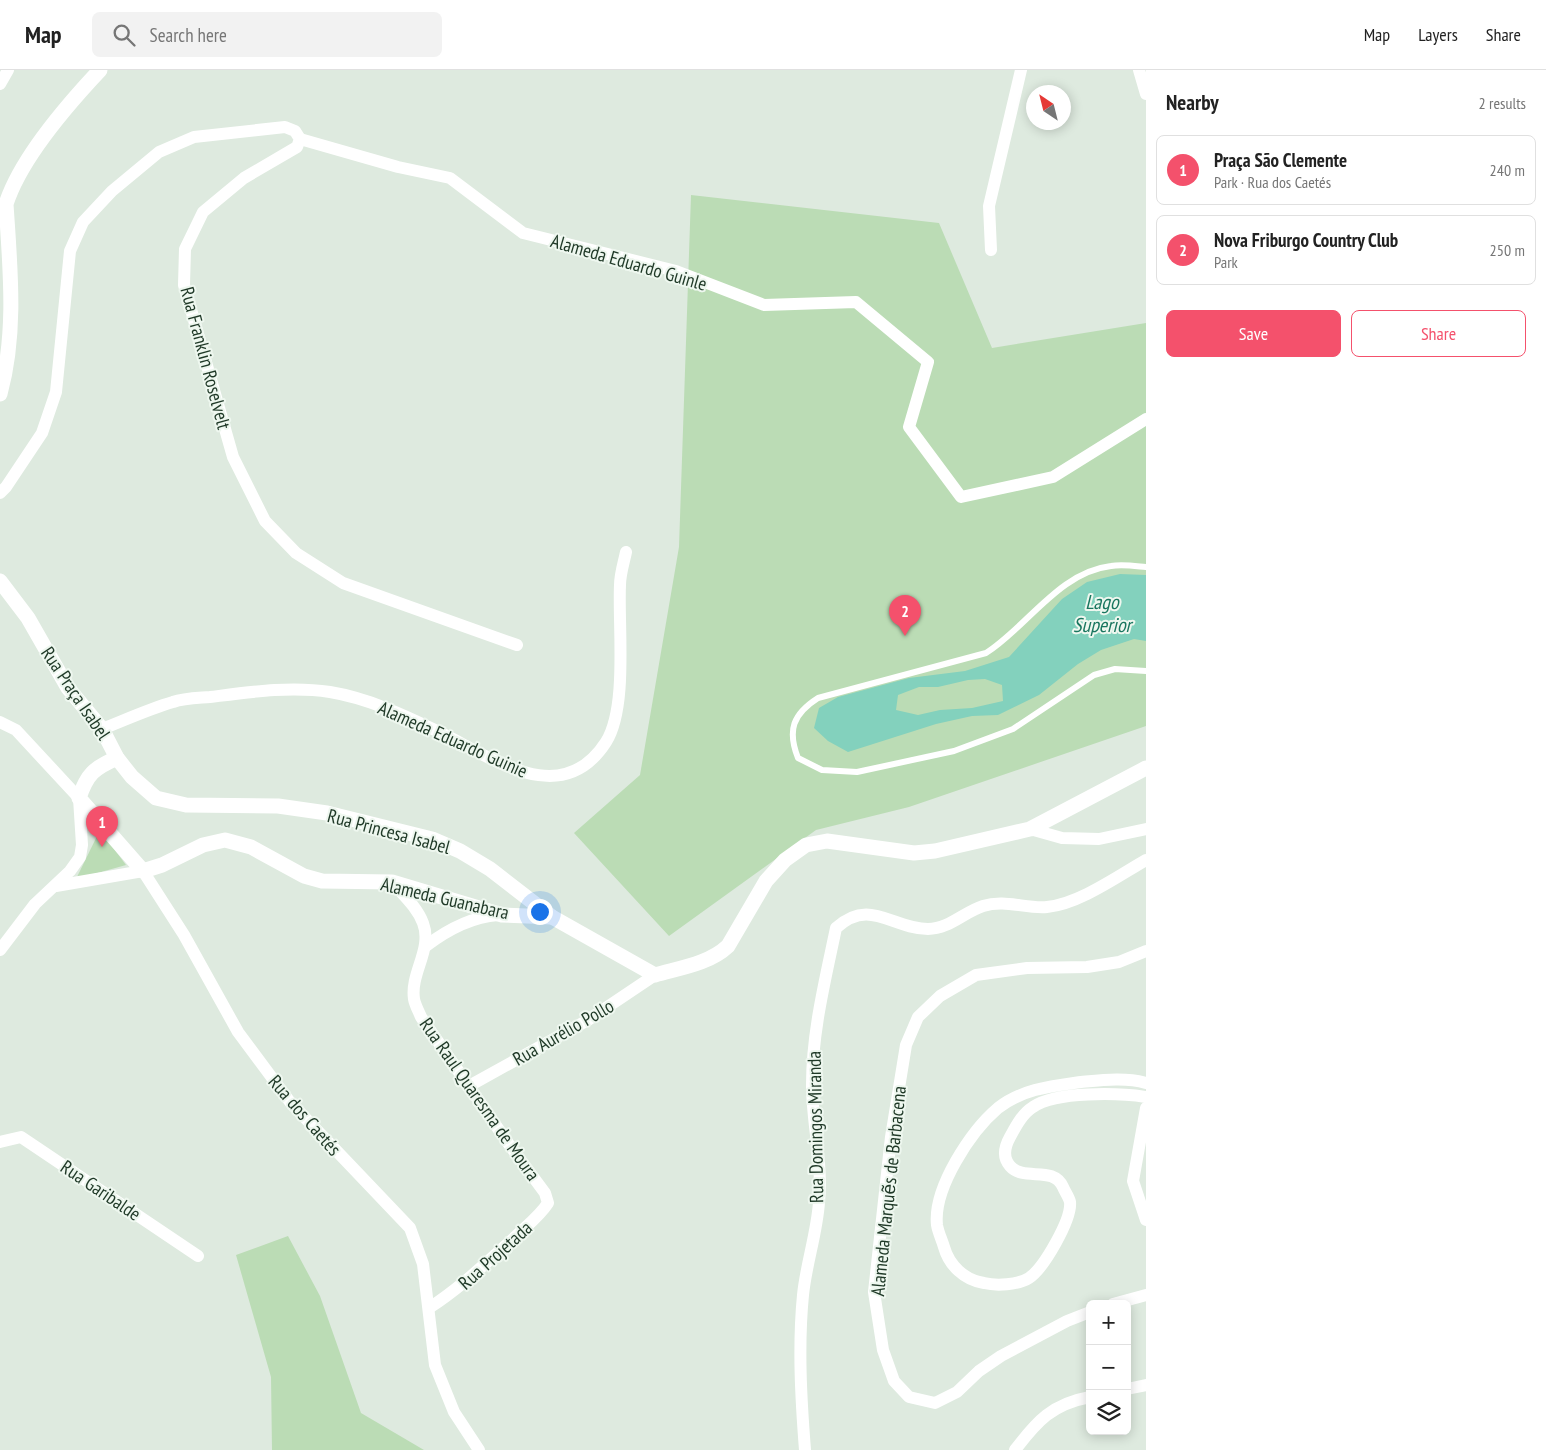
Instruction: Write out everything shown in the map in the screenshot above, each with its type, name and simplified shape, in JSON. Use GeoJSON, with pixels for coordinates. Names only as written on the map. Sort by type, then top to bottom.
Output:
{"type":"FeatureCollection","features":[{"type":"Feature","properties":{"kind":"street"},"geometry":{"type":"LineString","coordinates":[[0,84],[8,70]]}},
{"type":"Feature","properties":{"kind":"street"},"geometry":{"type":"LineString","coordinates":[[0,394],[8,365],[11,288],[3,208],[14,184],[34,152],[76,95],[100,70]]}},
{"type":"Feature","properties":{"kind":"street"},"geometry":{"type":"LineString","coordinates":[[991,250],[989,206],[1021,70]]}},
{"type":"Feature","properties":{"kind":"street"},"geometry":{"type":"LineString","coordinates":[[1139,70],[1146,94]]}},
{"type":"Feature","properties":{"kind":"street"},"geometry":{"type":"LineString","coordinates":[[0,493],[42,433],[56,392],[70,251],[83,222],[112,191],[159,152],[194,137],[285,127],[294,132],[300,139]]}},
{"type":"Feature","properties":{"kind":"street","name":"Alameda Eduardo Guinle"},"geometry":{"type":"LineString","coordinates":[[300,139],[398,167],[450,178],[523,233],[676,271],[764,305],[856,302],[928,362],[909,427],[960,497],[1053,477],[1146,419]]}},
{"type":"Feature","properties":{"kind":"street","name":"Rua Franklin Roselvelt"},"geometry":{"type":"LineString","coordinates":[[300,139],[297,147],[288,154],[244,178],[203,212],[186,249],[184,285],[233,457],[265,521],[296,553],[343,583],[517,645]]}},
{"type":"Feature","properties":{"kind":"street","name":"Alameda Eduardo Guinie"},"geometry":{"type":"LineString","coordinates":[[102,729],[174,701],[268,690],[330,692],[372,703],[437,731],[513,770],[530,775],[557,777],[585,766],[607,741],[617,712],[621,650],[620,583],[626,552]]}},
{"type":"Feature","properties":{"kind":"street","name":"Rua Praça Isabel"},"geometry":{"type":"LineString","coordinates":[[0,581],[28,618],[68,688],[102,729],[117,758],[93,772],[85,781],[79,798]]}},
{"type":"Feature","properties":{"kind":"street"},"geometry":{"type":"LineString","coordinates":[[0,722],[16,730],[79,798],[82,845],[80,857],[56,886],[36,904],[0,950]]}},
{"type":"Feature","properties":{"kind":"street","name":"Rua Princesa Isabel"},"geometry":{"type":"LineString","coordinates":[[117,758],[132,777],[156,798],[186,805],[278,806],[317,812],[432,839],[460,851],[490,869],[552,917],[655,975]]}},
{"type":"Feature","properties":{"kind":"street"},"geometry":{"type":"LineString","coordinates":[[655,975],[721,953],[728,946],[766,881],[785,860],[806,845],[827,841],[921,852],[936,851],[1030,829],[1146,768]]}},
{"type":"Feature","properties":{"kind":"street","name":"Rua dos Caetés"},"geometry":{"type":"LineString","coordinates":[[79,798],[142,871],[184,935],[238,1032],[290,1102],[410,1228],[423,1264],[435,1365],[454,1412],[479,1450]]}},
{"type":"Feature","properties":{"kind":"street"},"geometry":{"type":"LineString","coordinates":[[1030,829],[1062,838],[1099,839],[1146,830]]}},
{"type":"Feature","properties":{"kind":"street","name":"Alameda Guanabara"},"geometry":{"type":"LineString","coordinates":[[142,871],[162,865],[203,845],[225,840],[251,847],[304,876],[322,881],[392,882],[502,915],[552,917]]}},
{"type":"Feature","properties":{"kind":"street","name":"Rua Domingos Miranda"},"geometry":{"type":"LineString","coordinates":[[805,1450],[802,1378],[802,1296],[808,1254],[819,1203],[819,1165],[814,1130],[813,1048],[836,928],[846,919],[862,914],[927,930],[940,928],[981,906],[996,903],[1045,907],[1062,904],[1146,860]]}},
{"type":"Feature","properties":{"kind":"street"},"geometry":{"type":"LineString","coordinates":[[56,886],[142,871]]}},
{"type":"Feature","properties":{"kind":"street","name":"Rua Raul Quaresma de Moura"},"geometry":{"type":"LineString","coordinates":[[392,882],[417,911],[426,933],[426,946],[416,980],[414,999],[426,1025],[545,1193]]}},
{"type":"Feature","properties":{"kind":"street"},"geometry":{"type":"LineString","coordinates":[[426,946],[446,932],[469,921],[485,916],[502,915]]}},
{"type":"Feature","properties":{"kind":"street","name":"Alameda Marquẽs de Barbacena"},"geometry":{"type":"LineString","coordinates":[[1086,1314],[1067,1321],[1001,1356],[979,1371],[957,1392],[935,1403],[909,1397],[894,1381],[883,1350],[874,1292],[891,1137],[906,1045],[918,1017],[940,996],[976,975],[1027,968],[1087,967],[1119,962],[1146,951]]}},
{"type":"Feature","properties":{"kind":"street","name":"Rua Aurélio Pollo"},"geometry":{"type":"LineString","coordinates":[[469,1086],[588,1020],[655,975]]}},
{"type":"Feature","properties":{"kind":"street"},"geometry":{"type":"LineString","coordinates":[[1146,1083],[1136,1080],[1100,1080],[1028,1091],[999,1108],[978,1128],[956,1159],[942,1196],[937,1224],[947,1258],[966,1278],[985,1284],[1008,1284],[1028,1279],[1043,1266],[1064,1225],[1070,1202],[1062,1184],[1050,1175],[1019,1173],[1009,1165],[1005,1154],[1010,1136],[1023,1115],[1043,1101],[1063,1098],[1117,1093],[1146,1097]]}},
{"type":"Feature","properties":{"kind":"street"},"geometry":{"type":"LineString","coordinates":[[1146,1108],[1133,1181],[1146,1220]]}},
{"type":"Feature","properties":{"kind":"street","name":"Rua Garibalde"},"geometry":{"type":"LineString","coordinates":[[0,1142],[21,1137],[198,1256]]}},
{"type":"Feature","properties":{"kind":"street","name":"Rua Projetada"},"geometry":{"type":"LineString","coordinates":[[429,1308],[452,1293],[542,1212],[548,1203],[545,1193]]}},
{"type":"Feature","properties":{"kind":"street"},"geometry":{"type":"LineString","coordinates":[[1128,1300],[1146,1295]]}},
{"type":"Feature","properties":{"kind":"street"},"geometry":{"type":"LineString","coordinates":[[1131,1388],[1146,1385]]}},
{"type":"Feature","properties":{"kind":"street"},"geometry":{"type":"LineString","coordinates":[[1015,1450],[1035,1424],[1057,1406],[1086,1398]]}},
{"type":"Feature","properties":{"kind":"lane"},"geometry":{"type":"LineString","coordinates":[[1146,567],[1111,566],[1081,576],[1052,596],[1005,642],[986,654],[818,698],[805,707],[794,724],[791,741],[798,758],[822,770],[857,772],[954,751],[1013,729],[1094,675],[1115,669],[1146,671]]}},
{"type":"Feature","properties":{"kind":"shaded area"},"geometry":{"type":"Polygon","coordinates":[[[691,195],[939,223],[992,348],[1146,323],[1146,726],[909,807],[816,830],[669,936],[574,833],[640,775],[679,547],[691,195]]]}},
{"type":"Feature","properties":{"kind":"shaded area"},"geometry":{"type":"Polygon","coordinates":[[[100,830],[126,865],[76,879],[100,830]]]}},
{"type":"Feature","properties":{"kind":"shaded area"},"geometry":{"type":"Polygon","coordinates":[[[288,1236],[320,1296],[361,1413],[424,1450],[272,1450],[271,1377],[236,1255],[288,1236]]]}},
{"type":"Feature","properties":{"kind":"water","name":"Lago Superior"},"geometry":{"type":"Polygon","coordinates":[[[1120,574],[1146,575],[1146,641],[1134,639],[1101,650],[1078,664],[1039,695],[998,715],[972,716],[936,724],[848,752],[828,741],[814,728],[819,708],[838,697],[909,678],[965,671],[1009,657],[1062,599],[1087,582],[1120,574]],[[985,679],[968,680],[938,687],[919,687],[898,695],[896,710],[918,715],[940,710],[972,708],[1003,701],[1002,685],[985,679]]]}},
{"type":"Feature","properties":{"kind":"place","name":"Nova Friburgo Country Club"},"geometry":{"type":"Point","coordinates":[905,636]}},
{"type":"Feature","properties":{"kind":"place","name":"Praça São Clemente"},"geometry":{"type":"Point","coordinates":[102,847]}}]}
